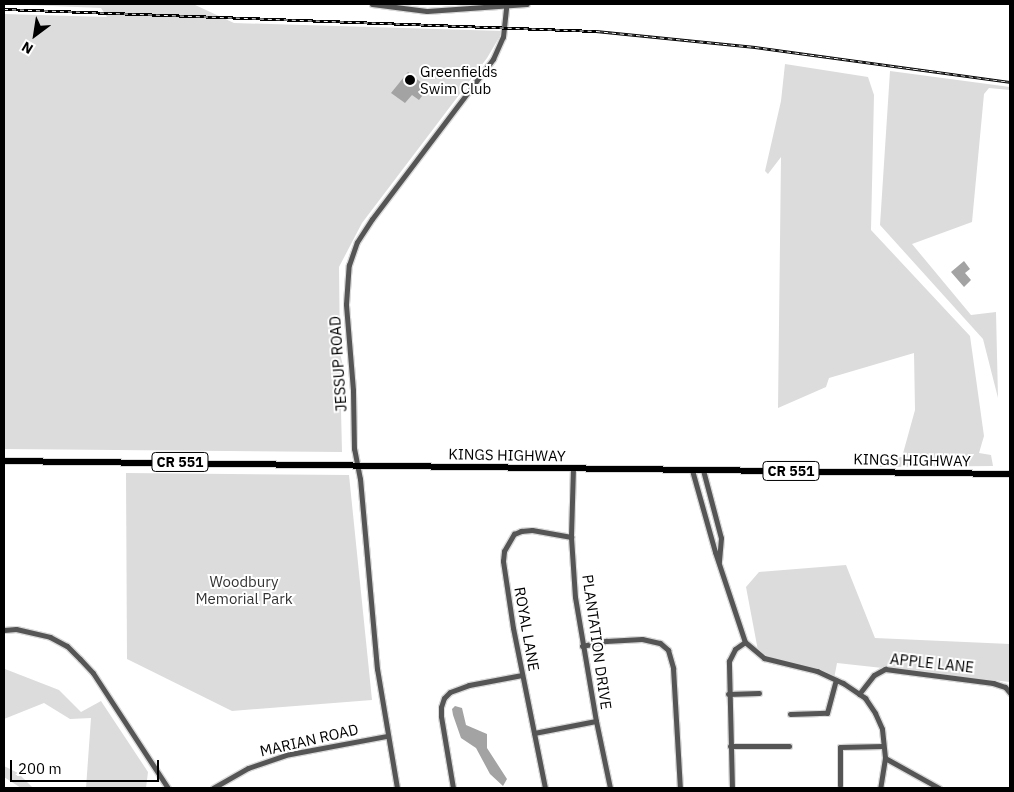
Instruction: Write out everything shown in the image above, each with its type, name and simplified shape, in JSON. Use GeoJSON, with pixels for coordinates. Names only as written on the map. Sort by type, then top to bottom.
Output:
{"type":"FeatureCollection","features":[{"type":"Feature","properties":{"kind":"main road","name":"KINGS HIGHWAY"},"geometry":{"type":"LineString","coordinates":[[4,461],[1010,474]]}},
{"type":"Feature","properties":{"kind":"street"},"geometry":{"type":"LineString","coordinates":[[372,4],[427,11],[472,6],[527,4]]}},
{"type":"Feature","properties":{"kind":"street","name":"JESSUP ROAD"},"geometry":{"type":"LineString","coordinates":[[397,788],[377,669],[357,465],[346,304],[348,265],[357,242],[372,219],[492,59],[504,36],[506,6]]}},
{"type":"Feature","properties":{"kind":"street","name":"PLANTATION DRIVE"},"geometry":{"type":"LineString","coordinates":[[572,468],[571,537],[575,597],[582,646],[610,788]]}},
{"type":"Feature","properties":{"kind":"street"},"geometry":{"type":"LineString","coordinates":[[692,470],[745,642],[764,658],[818,671],[859,694],[875,713],[882,729],[885,758],[880,788]]}},
{"type":"Feature","properties":{"kind":"street"},"geometry":{"type":"LineString","coordinates":[[703,470],[721,538],[719,562]]}},
{"type":"Feature","properties":{"kind":"street","name":"ROYAL LANE"},"geometry":{"type":"LineString","coordinates":[[545,788],[522,674],[503,560],[504,551],[514,534],[532,530],[571,537]]}},
{"type":"Feature","properties":{"kind":"street"},"geometry":{"type":"LineString","coordinates":[[4,630],[16,629],[50,638],[67,646],[93,673],[168,788]]}},
{"type":"Feature","properties":{"kind":"street"},"geometry":{"type":"LineString","coordinates":[[582,646],[606,641],[642,639],[660,643],[668,650],[673,668],[680,788]]}},
{"type":"Feature","properties":{"kind":"street"},"geometry":{"type":"LineString","coordinates":[[732,788],[728,694],[730,655],[745,642]]}},
{"type":"Feature","properties":{"kind":"street","name":"APPLE LANE"},"geometry":{"type":"LineString","coordinates":[[859,694],[874,675],[885,669],[993,683],[1005,687],[1010,693]]}},
{"type":"Feature","properties":{"kind":"street"},"geometry":{"type":"LineString","coordinates":[[453,788],[441,716],[444,698],[450,692],[469,685],[522,674]]}},
{"type":"Feature","properties":{"kind":"street"},"geometry":{"type":"LineString","coordinates":[[790,714],[827,714],[836,680]]}},
{"type":"Feature","properties":{"kind":"street"},"geometry":{"type":"LineString","coordinates":[[728,694],[759,693]]}},
{"type":"Feature","properties":{"kind":"street"},"geometry":{"type":"LineString","coordinates":[[534,733],[596,721]]}},
{"type":"Feature","properties":{"kind":"street","name":"MARIAN ROAD"},"geometry":{"type":"LineString","coordinates":[[213,788],[248,768],[285,755],[387,736]]}},
{"type":"Feature","properties":{"kind":"street"},"geometry":{"type":"LineString","coordinates":[[730,746],[789,746]]}},
{"type":"Feature","properties":{"kind":"street"},"geometry":{"type":"LineString","coordinates":[[840,785],[840,747],[883,746]]}},
{"type":"Feature","properties":{"kind":"street"},"geometry":{"type":"LineString","coordinates":[[885,758],[940,788]]}},
{"type":"Feature","properties":{"kind":"green space"},"geometry":{"type":"Polygon","coordinates":[[[4,4],[193,4],[234,23],[503,31],[487,58],[362,223],[339,267],[340,353],[343,366],[340,367],[342,452],[4,449],[4,14],[107,17],[101,8],[4,4]]]}},
{"type":"Feature","properties":{"kind":"green space"},"geometry":{"type":"Polygon","coordinates":[[[785,64],[868,77],[874,95],[871,230],[970,336],[984,436],[979,453],[991,455],[993,466],[878,467],[882,456],[902,457],[915,410],[914,353],[829,378],[826,387],[778,408],[781,157],[768,174],[765,171],[781,101],[785,64]]]}},
{"type":"Feature","properties":{"kind":"green space"},"geometry":{"type":"Polygon","coordinates":[[[890,71],[1010,87],[1010,90],[989,88],[984,94],[972,222],[912,244],[971,315],[996,312],[998,398],[983,339],[880,225],[890,71]]]}},
{"type":"Feature","properties":{"kind":"green space","name":"Woodbury Memorial Park"},"geometry":{"type":"Polygon","coordinates":[[[126,473],[349,475],[372,700],[232,711],[127,659],[126,473]]]}},
{"type":"Feature","properties":{"kind":"green space"},"geometry":{"type":"Polygon","coordinates":[[[846,565],[875,638],[1010,644],[1010,682],[837,663],[834,679],[759,656],[746,587],[759,572],[846,565]]]}},
{"type":"Feature","properties":{"kind":"green space"},"geometry":{"type":"Polygon","coordinates":[[[5,669],[59,690],[81,712],[101,701],[148,772],[146,788],[86,788],[91,718],[70,719],[44,703],[4,719],[5,669]]]}},
{"type":"Feature","properties":{"kind":"green space"},"geometry":{"type":"Polygon","coordinates":[[[4,766],[18,773],[33,788],[21,788],[4,777],[4,766]]]}},
{"type":"Feature","properties":{"kind":"shaded area","name":"Greenfields Swim Club"},"geometry":{"type":"Polygon","coordinates":[[[408,72],[428,88],[419,100],[412,95],[405,103],[391,93],[408,72]]]}},
{"type":"Feature","properties":{"kind":"shaded area"},"geometry":{"type":"Polygon","coordinates":[[[964,261],[970,269],[965,273],[971,280],[964,287],[951,272],[964,261]]]}},
{"type":"Feature","properties":{"kind":"shaded area"},"geometry":{"type":"Polygon","coordinates":[[[455,706],[462,708],[466,725],[487,734],[487,748],[507,779],[503,786],[490,774],[476,748],[461,738],[453,715],[452,709],[455,706]]]}},
{"type":"Feature","properties":{"kind":"railway"},"geometry":{"type":"LineString","coordinates":[[4,9],[596,31],[755,47],[1010,82]]}},
{"type":"Feature","properties":{"kind":"place","name":"Greenfields Swim Club"},"geometry":{"type":"Point","coordinates":[410,80]}}]}
